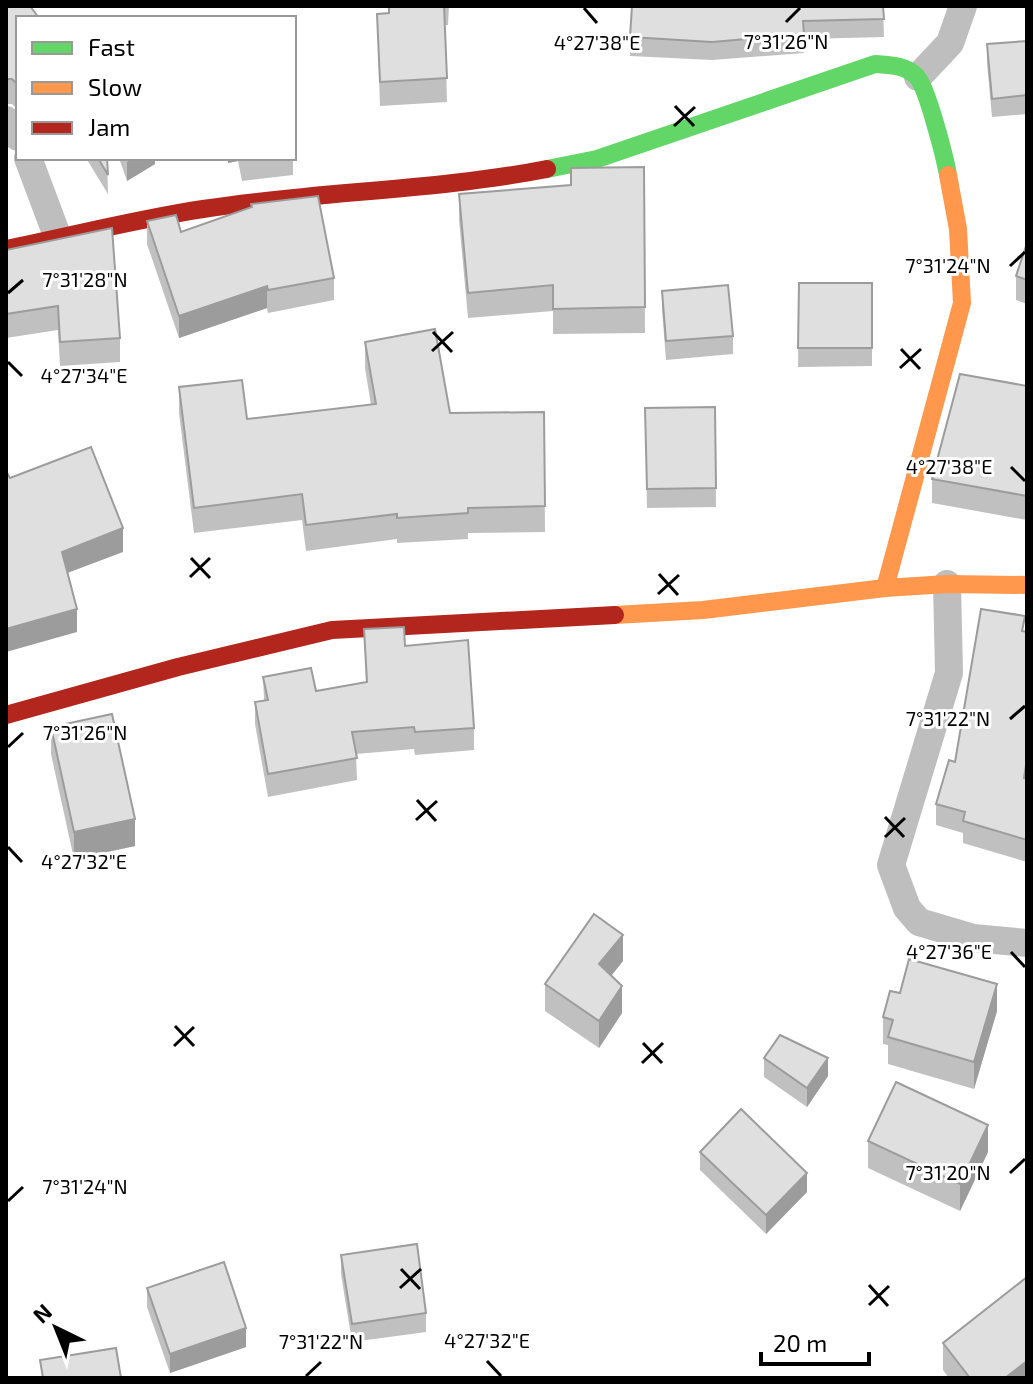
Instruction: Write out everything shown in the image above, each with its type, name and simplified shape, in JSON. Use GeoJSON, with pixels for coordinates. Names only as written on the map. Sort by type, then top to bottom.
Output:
{"type":"FeatureCollection","features":[{"type":"Feature","properties":{"kind":"street"},"geometry":{"type":"LineString","coordinates":[[918,77],[950,43],[963,6]]}},
{"type":"Feature","properties":{"kind":"street"},"geometry":{"type":"LineString","coordinates":[[6,249],[202,209],[498,178],[597,159],[875,64],[898,65],[918,77],[944,150],[958,229],[962,303],[885,588]]}},
{"type":"Feature","properties":{"kind":"street"},"geometry":{"type":"LineString","coordinates":[[29,160],[58,238]]}},
{"type":"Feature","properties":{"kind":"street"},"geometry":{"type":"LineString","coordinates":[[947,584],[949,673],[891,865],[907,908],[919,922],[973,938],[1027,943]]}},
{"type":"Feature","properties":{"kind":"street"},"geometry":{"type":"LineString","coordinates":[[6,715],[178,667],[332,630],[703,610],[885,588],[947,584],[1027,585]]}},
{"type":"Feature","properties":{"kind":"building"},"geometry":{"type":"Polygon","coordinates":[[[6,6],[30,6],[38,16],[16,16],[16,83],[6,79],[6,6]]]}},
{"type":"Feature","properties":{"kind":"building"},"geometry":{"type":"Polygon","coordinates":[[[389,6],[444,6],[447,78],[380,82],[377,14],[389,13],[389,6]]]}},
{"type":"Feature","properties":{"kind":"building"},"geometry":{"type":"Polygon","coordinates":[[[632,6],[883,6],[884,19],[803,21],[804,34],[712,42],[630,37],[632,6]]]}},
{"type":"Feature","properties":{"kind":"building"},"geometry":{"type":"Polygon","coordinates":[[[1027,41],[1027,95],[992,99],[987,44],[1027,41]]]}},
{"type":"Feature","properties":{"kind":"building"},"geometry":{"type":"Polygon","coordinates":[[[99,160],[107,160],[108,175],[99,160]]]}},
{"type":"Feature","properties":{"kind":"building"},"geometry":{"type":"Polygon","coordinates":[[[644,167],[645,307],[553,309],[553,285],[468,293],[459,194],[571,185],[571,168],[644,167]]]}},
{"type":"Feature","properties":{"kind":"building"},"geometry":{"type":"Polygon","coordinates":[[[318,196],[334,278],[268,290],[267,286],[179,316],[147,221],[176,215],[181,232],[252,207],[251,204],[318,196]]]}},
{"type":"Feature","properties":{"kind":"building"},"geometry":{"type":"Polygon","coordinates":[[[112,228],[120,338],[60,342],[58,306],[6,314],[6,250],[112,228]]]}},
{"type":"Feature","properties":{"kind":"building"},"geometry":{"type":"Polygon","coordinates":[[[1027,243],[1027,280],[1016,276],[1027,243]]]}},
{"type":"Feature","properties":{"kind":"building"},"geometry":{"type":"Polygon","coordinates":[[[799,283],[872,283],[872,348],[798,348],[799,283]]]}},
{"type":"Feature","properties":{"kind":"building"},"geometry":{"type":"Polygon","coordinates":[[[728,285],[733,336],[666,341],[662,291],[728,285]]]}},
{"type":"Feature","properties":{"kind":"building"},"geometry":{"type":"Polygon","coordinates":[[[435,329],[450,413],[544,412],[545,506],[468,508],[468,513],[397,518],[397,514],[306,525],[302,494],[194,508],[179,387],[242,380],[247,419],[376,404],[365,342],[435,329]]]}},
{"type":"Feature","properties":{"kind":"building"},"geometry":{"type":"Polygon","coordinates":[[[960,374],[1027,386],[1027,496],[932,479],[960,374]]]}},
{"type":"Feature","properties":{"kind":"building"},"geometry":{"type":"Polygon","coordinates":[[[715,407],[716,488],[647,489],[645,408],[715,407]]]}},
{"type":"Feature","properties":{"kind":"building"},"geometry":{"type":"Polygon","coordinates":[[[91,447],[123,528],[62,552],[77,609],[6,629],[6,471],[10,478],[91,447]]]}},
{"type":"Feature","properties":{"kind":"building"},"geometry":{"type":"Polygon","coordinates":[[[981,609],[1025,616],[1022,631],[1027,632],[1027,759],[1024,778],[1027,779],[1027,840],[963,821],[965,812],[936,804],[949,760],[955,762],[981,609]]]}},
{"type":"Feature","properties":{"kind":"building"},"geometry":{"type":"Polygon","coordinates":[[[404,627],[405,646],[468,640],[474,728],[415,732],[414,727],[352,732],[357,758],[268,774],[255,702],[268,700],[263,677],[311,668],[316,691],[367,682],[364,629],[404,627]]]}},
{"type":"Feature","properties":{"kind":"building"},"geometry":{"type":"Polygon","coordinates":[[[112,714],[135,819],[74,832],[51,727],[112,714]]]}},
{"type":"Feature","properties":{"kind":"building"},"geometry":{"type":"Polygon","coordinates":[[[594,914],[623,935],[599,964],[622,986],[599,1021],[545,984],[594,914]]]}},
{"type":"Feature","properties":{"kind":"building"},"geometry":{"type":"Polygon","coordinates":[[[909,959],[997,984],[974,1062],[888,1037],[893,1020],[883,1017],[890,991],[900,993],[909,959]]]}},
{"type":"Feature","properties":{"kind":"building"},"geometry":{"type":"Polygon","coordinates":[[[780,1035],[828,1058],[807,1088],[764,1058],[780,1035]]]}},
{"type":"Feature","properties":{"kind":"building"},"geometry":{"type":"Polygon","coordinates":[[[896,1082],[988,1125],[960,1184],[868,1141],[896,1082]]]}},
{"type":"Feature","properties":{"kind":"building"},"geometry":{"type":"Polygon","coordinates":[[[741,1109],[807,1173],[766,1215],[700,1152],[741,1109]]]}},
{"type":"Feature","properties":{"kind":"building"},"geometry":{"type":"Polygon","coordinates":[[[417,1244],[426,1313],[352,1324],[341,1255],[417,1244]]]}},
{"type":"Feature","properties":{"kind":"building"},"geometry":{"type":"Polygon","coordinates":[[[224,1262],[246,1328],[170,1354],[147,1288],[224,1262]]]}},
{"type":"Feature","properties":{"kind":"building"},"geometry":{"type":"Polygon","coordinates":[[[1027,1277],[1027,1361],[1005,1378],[970,1378],[943,1343],[1027,1277]]]}},
{"type":"Feature","properties":{"kind":"building"},"geometry":{"type":"Polygon","coordinates":[[[116,1348],[121,1378],[43,1378],[40,1360],[116,1348]]]}},
{"type":"Feature","properties":{"kind":"traffic: fast"},"geometry":{"type":"LineString","coordinates":[[547,169],[597,159],[875,64],[903,68],[913,73],[921,83],[940,139],[948,175]]}},
{"type":"Feature","properties":{"kind":"traffic: slow"},"geometry":{"type":"LineString","coordinates":[[885,588],[962,303],[958,229],[948,175]]}},
{"type":"Feature","properties":{"kind":"traffic: slow"},"geometry":{"type":"LineString","coordinates":[[615,615],[703,610],[885,588],[947,584],[1027,585]]}},
{"type":"Feature","properties":{"kind":"traffic: jam"},"geometry":{"type":"LineString","coordinates":[[6,249],[203,209],[462,182],[547,169]]}},
{"type":"Feature","properties":{"kind":"traffic: jam"},"geometry":{"type":"LineString","coordinates":[[6,715],[178,667],[332,630],[615,615]]}}]}
